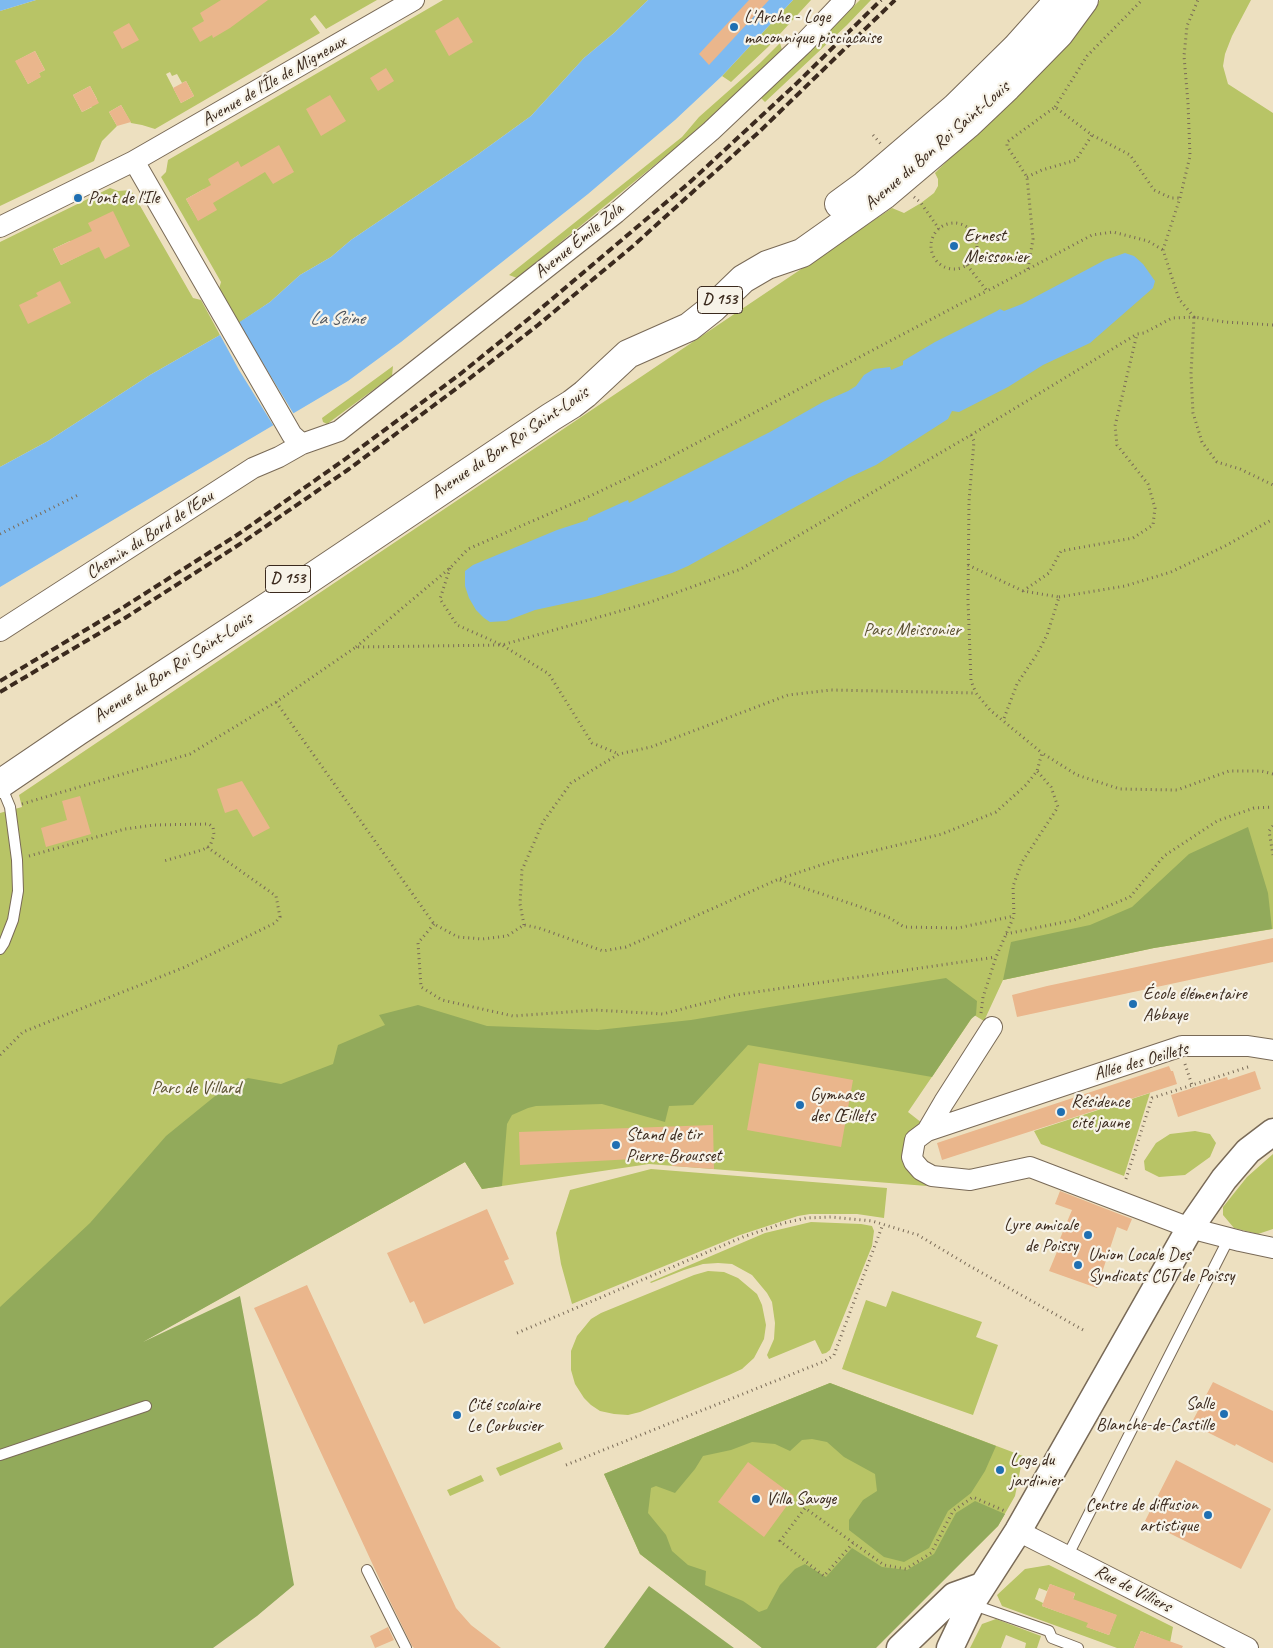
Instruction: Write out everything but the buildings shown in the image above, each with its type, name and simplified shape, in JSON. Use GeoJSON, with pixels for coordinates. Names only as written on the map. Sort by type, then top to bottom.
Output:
{"type":"FeatureCollection","features":[{"type":"Feature","properties":{"kind":"main road","name":"Avenue du Bon Roi Saint-Louis"},"geometry":{"type":"LineString","coordinates":[[2,784],[196,639],[446,476],[538,412],[618,341],[673,318],[690,308],[707,293],[729,268],[780,244],[865,185],[956,108],[1016,48],[1059,0]]}},
{"type":"Feature","properties":{"kind":"main road","name":"Avenue du Bon Roi Saint-Louis"},"geometry":{"type":"LineString","coordinates":[[2,784],[62,741],[572,404],[628,354],[689,328],[743,279],[767,265],[802,253],[884,195],[968,124],[1007,87],[1059,34],[1084,0]]}},
{"type":"Feature","properties":{"kind":"street","name":"Avenue de l'Île de Migneaux"},"geometry":{"type":"LineString","coordinates":[[0,226],[134,161],[414,0]]}},
{"type":"Feature","properties":{"kind":"street","name":"Avenue Émile Zola"},"geometry":{"type":"LineString","coordinates":[[297,439],[339,431],[616,213],[711,130],[803,44],[845,0]]}},
{"type":"Feature","properties":{"kind":"street"},"geometry":{"type":"LineString","coordinates":[[134,161],[297,439]]}},
{"type":"Feature","properties":{"kind":"street","name":"Chemin du Bord de l'Eau"},"geometry":{"type":"LineString","coordinates":[[0,631],[253,468],[279,457],[297,439]]}},
{"type":"Feature","properties":{"kind":"street"},"geometry":{"type":"LineString","coordinates":[[986,1023],[928,1131],[915,1140],[912,1157],[921,1170],[932,1176],[970,1180],[1030,1167],[1190,1228],[1273,1248]]}},
{"type":"Feature","properties":{"kind":"street","name":"Allée des Oeillets"},"geometry":{"type":"LineString","coordinates":[[928,1131],[1182,1046],[1248,1046],[1273,1050]]}},
{"type":"Feature","properties":{"kind":"street"},"geometry":{"type":"LineString","coordinates":[[950,1648],[1012,1521],[1190,1228],[1224,1179],[1248,1151],[1273,1132]]}},
{"type":"Feature","properties":{"kind":"street","name":"Rue de Villiers"},"geometry":{"type":"LineString","coordinates":[[1012,1521],[1068,1555],[1248,1648]]}},
{"type":"Feature","properties":{"kind":"street"},"geometry":{"type":"LineString","coordinates":[[900,1648],[954,1596],[976,1595]]}},
{"type":"Feature","properties":{"kind":"lane"},"geometry":{"type":"LineString","coordinates":[[0,949],[13,920],[18,891],[17,860],[2,784]]}},
{"type":"Feature","properties":{"kind":"lane"},"geometry":{"type":"LineString","coordinates":[[1068,1555],[1229,1238]]}},
{"type":"Feature","properties":{"kind":"lane"},"geometry":{"type":"LineString","coordinates":[[0,1455],[146,1406]]}},
{"type":"Feature","properties":{"kind":"lane"},"geometry":{"type":"LineString","coordinates":[[366,1570],[406,1648]]}},
{"type":"Feature","properties":{"kind":"lane"},"geometry":{"type":"LineString","coordinates":[[976,1595],[1049,1631],[1052,1638],[1078,1648]]}},
{"type":"Feature","properties":{"kind":"path"},"geometry":{"type":"LineString","coordinates":[[1028,269],[1033,239],[1027,177],[1007,142],[1055,107],[1088,56],[1142,0]]}},
{"type":"Feature","properties":{"kind":"path"},"geometry":{"type":"LineString","coordinates":[[1198,0],[1187,26],[1184,56],[1190,156],[1180,198],[1163,250],[1179,299],[1194,317],[1193,413],[1202,442],[1217,462],[1240,469],[1273,485]]}},
{"type":"Feature","properties":{"kind":"path"},"geometry":{"type":"LineString","coordinates":[[1055,107],[1092,135],[1130,155],[1154,190],[1171,198],[1180,198]]}},
{"type":"Feature","properties":{"kind":"path"},"geometry":{"type":"LineString","coordinates":[[1027,177],[1042,170],[1076,160],[1092,135]]}},
{"type":"Feature","properties":{"kind":"path"},"geometry":{"type":"LineString","coordinates":[[921,203],[939,229]]}},
{"type":"Feature","properties":{"kind":"path"},"geometry":{"type":"LineString","coordinates":[[960,223],[967,226],[976,238],[976,253],[973,260],[967,265],[953,269],[939,263],[932,250],[931,242],[934,235],[945,225],[960,223]]}},
{"type":"Feature","properties":{"kind":"path"},"geometry":{"type":"LineString","coordinates":[[2,784],[190,754],[276,702],[356,647],[450,568],[468,549],[588,497],[657,464],[1094,235],[1113,232],[1148,241],[1163,250]]}},
{"type":"Feature","properties":{"kind":"path"},"geometry":{"type":"LineString","coordinates":[[967,265],[987,291]]}},
{"type":"Feature","properties":{"kind":"path"},"geometry":{"type":"LineString","coordinates":[[356,647],[502,645],[648,603],[741,568],[971,435],[1137,334],[1144,333],[1172,318],[1194,317],[1225,322],[1273,325]]}},
{"type":"Feature","properties":{"kind":"path"},"geometry":{"type":"LineString","coordinates":[[1023,591],[1049,572],[1061,551],[1133,538],[1153,525],[1155,508],[1148,484],[1117,445],[1115,426],[1137,334]]}},
{"type":"Feature","properties":{"kind":"path"},"geometry":{"type":"LineString","coordinates":[[971,435],[974,440],[968,501],[971,681],[976,693],[990,710],[1042,753],[1077,775],[1120,789],[1177,790],[1229,771],[1261,771],[1273,774]]}},
{"type":"Feature","properties":{"kind":"path"},"geometry":{"type":"LineString","coordinates":[[0,534],[78,495]]}},
{"type":"Feature","properties":{"kind":"path"},"geometry":{"type":"LineString","coordinates":[[968,565],[1023,591],[1060,597],[1125,586],[1171,572],[1273,519]]}},
{"type":"Feature","properties":{"kind":"path"},"geometry":{"type":"LineString","coordinates":[[450,568],[440,599],[457,625],[502,645],[549,674],[592,742],[619,754]]}},
{"type":"Feature","properties":{"kind":"path"},"geometry":{"type":"LineString","coordinates":[[1003,721],[1017,684],[1047,635],[1060,597]]}},
{"type":"Feature","properties":{"kind":"path"},"geometry":{"type":"LineString","coordinates":[[524,925],[520,904],[522,870],[543,822],[571,783],[619,754],[651,747],[788,695],[831,690],[976,693]]}},
{"type":"Feature","properties":{"kind":"path"},"geometry":{"type":"LineString","coordinates":[[276,702],[434,924],[458,937],[482,939],[507,936],[524,925],[539,928],[603,951],[626,948],[779,879],[833,861],[942,834],[996,812],[1026,785],[1037,771],[1042,753]]}},
{"type":"Feature","properties":{"kind":"path"},"geometry":{"type":"LineString","coordinates":[[986,1023],[983,997],[996,958],[1014,916],[1013,886],[1022,862],[1058,807],[1051,787],[1037,771]]}},
{"type":"Feature","properties":{"kind":"path"},"geometry":{"type":"LineString","coordinates":[[1006,934],[1074,920],[1130,897],[1164,856],[1217,821],[1254,808],[1273,807]]}},
{"type":"Feature","properties":{"kind":"path"},"geometry":{"type":"LineString","coordinates":[[17,860],[125,829],[154,825],[209,824],[213,827],[214,835],[210,846],[164,861]]}},
{"type":"Feature","properties":{"kind":"path"},"geometry":{"type":"LineString","coordinates":[[1273,826],[1269,831],[1273,855]]}},
{"type":"Feature","properties":{"kind":"path"},"geometry":{"type":"LineString","coordinates":[[0,1055],[23,1032],[185,967],[276,923],[280,917],[276,896],[207,847]]}},
{"type":"Feature","properties":{"kind":"path"},"geometry":{"type":"LineString","coordinates":[[779,879],[890,918],[904,927],[958,928],[1014,916]]}},
{"type":"Feature","properties":{"kind":"path"},"geometry":{"type":"LineString","coordinates":[[434,924],[418,943],[421,987],[442,1000],[513,1016],[595,1010],[663,1014],[735,995],[996,958]]}},
{"type":"Feature","properties":{"kind":"path"},"geometry":{"type":"LineString","coordinates":[[1184,1062],[1193,1087]]}},
{"type":"Feature","properties":{"kind":"path"},"geometry":{"type":"LineString","coordinates":[[1126,1179],[1152,1098],[1193,1087],[1256,1064]]}},
{"type":"Feature","properties":{"kind":"path"},"geometry":{"type":"LineString","coordinates":[[517,1333],[743,1237],[784,1223],[806,1218],[831,1217],[872,1221],[918,1235],[1085,1331]]}},
{"type":"Feature","properties":{"kind":"path"},"geometry":{"type":"LineString","coordinates":[[566,1465],[825,1361],[834,1355],[883,1224]]}},
{"type":"Feature","properties":{"kind":"path"},"geometry":{"type":"LineString","coordinates":[[853,1543],[824,1576],[780,1541],[805,1508],[884,1564],[906,1569],[931,1553],[954,1511],[973,1496],[1012,1521]]}},
{"type":"Feature","properties":{"kind":"green space"},"geometry":{"type":"Polygon","coordinates":[[[36,0],[377,0],[326,29],[315,15],[310,19],[320,33],[155,129],[131,123],[121,105],[109,112],[117,126],[102,141],[94,161],[0,206],[0,11],[36,0]],[[35,51],[16,61],[28,84],[40,77],[39,73],[45,70],[35,51]],[[170,72],[166,74],[181,103],[194,96],[186,81],[182,83],[177,74],[172,76],[170,72]],[[90,86],[73,95],[82,112],[92,107],[90,102],[97,99],[90,86]]]}},
{"type":"Feature","properties":{"kind":"green space"},"geometry":{"type":"Polygon","coordinates":[[[443,0],[648,0],[614,33],[584,58],[531,116],[351,240],[331,257],[300,275],[270,302],[239,323],[219,289],[221,282],[161,177],[166,172],[168,160],[443,0]],[[205,189],[186,199],[198,220],[205,189]]]}},
{"type":"Feature","properties":{"kind":"green space"},"geometry":{"type":"Polygon","coordinates":[[[793,0],[811,0],[768,47],[731,82],[722,76],[793,0]]]}},
{"type":"Feature","properties":{"kind":"green space"},"geometry":{"type":"Polygon","coordinates":[[[860,0],[871,0],[765,102],[760,97],[860,0]]]}},
{"type":"Feature","properties":{"kind":"green space","name":"Parc Meissonier"},"geometry":{"type":"Polygon","coordinates":[[[1100,0],[1251,0],[1232,36],[1225,54],[1223,66],[1228,84],[1273,113],[1273,929],[1154,948],[1003,980],[984,1021],[974,1015],[908,1112],[922,1123],[914,1177],[927,1186],[649,1164],[482,1189],[465,1162],[133,1347],[0,1393],[0,813],[22,807],[19,795],[892,208],[904,213],[921,203],[934,193],[938,186],[938,179],[935,173],[1032,75],[1100,0]]]}},
{"type":"Feature","properties":{"kind":"green space"},"geometry":{"type":"Polygon","coordinates":[[[780,43],[782,50],[701,127],[517,278],[509,275],[682,137],[699,117],[780,43]]]}},
{"type":"Feature","properties":{"kind":"green space"},"geometry":{"type":"Polygon","coordinates":[[[110,188],[118,191],[131,190],[193,298],[201,300],[220,335],[150,375],[48,441],[0,467],[0,242],[110,188]],[[70,241],[53,249],[61,265],[89,251],[70,241]]]}},
{"type":"Feature","properties":{"kind":"green space"},"geometry":{"type":"Polygon","coordinates":[[[393,366],[392,376],[327,424],[323,422],[322,418],[393,366]]]}},
{"type":"Feature","properties":{"kind":"green space"},"geometry":{"type":"Polygon","coordinates":[[[1248,827],[1268,893],[1272,929],[1154,948],[1003,980],[1011,942],[1090,925],[1132,907],[1189,854],[1248,827]]]}},
{"type":"Feature","properties":{"kind":"green space"},"geometry":{"type":"Polygon","coordinates":[[[946,978],[977,1001],[976,1015],[971,1019],[932,1077],[748,1045],[693,1105],[669,1106],[665,1122],[602,1104],[536,1106],[528,1108],[512,1115],[507,1124],[502,1186],[482,1189],[465,1162],[143,1342],[240,1296],[294,1585],[257,1616],[213,1648],[0,1648],[0,1307],[90,1223],[166,1136],[225,1088],[248,1078],[281,1084],[333,1064],[338,1045],[385,1025],[379,1015],[418,1005],[487,1026],[598,1030],[691,1020],[946,978]]]}},
{"type":"Feature","properties":{"kind":"green space"},"geometry":{"type":"Polygon","coordinates":[[[1150,1093],[1124,1176],[1041,1144],[1034,1131],[1150,1093]]]}},
{"type":"Feature","properties":{"kind":"green space"},"geometry":{"type":"Polygon","coordinates":[[[1195,1131],[1210,1134],[1216,1143],[1210,1157],[1185,1175],[1159,1177],[1145,1170],[1144,1161],[1156,1143],[1170,1134],[1195,1131]]]}},
{"type":"Feature","properties":{"kind":"green space"},"geometry":{"type":"Polygon","coordinates":[[[1273,1154],[1273,1229],[1258,1234],[1234,1228],[1223,1215],[1223,1207],[1247,1177],[1273,1154]]]}},
{"type":"Feature","properties":{"kind":"green space"},"geometry":{"type":"Polygon","coordinates":[[[651,1169],[887,1188],[884,1218],[857,1214],[810,1214],[798,1216],[740,1235],[572,1304],[561,1264],[556,1233],[570,1190],[651,1169]]]}},
{"type":"Feature","properties":{"kind":"green space"},"geometry":{"type":"Polygon","coordinates":[[[811,1222],[861,1224],[872,1226],[874,1231],[872,1246],[830,1350],[826,1353],[822,1354],[815,1340],[769,1359],[767,1355],[774,1339],[775,1323],[772,1302],[752,1275],[732,1264],[703,1264],[650,1282],[765,1233],[811,1222]]]}},
{"type":"Feature","properties":{"kind":"green space"},"geometry":{"type":"Polygon","coordinates":[[[708,1271],[724,1272],[738,1278],[757,1294],[762,1305],[766,1325],[764,1339],[754,1358],[742,1369],[640,1412],[628,1415],[614,1414],[600,1411],[591,1405],[575,1384],[571,1370],[571,1351],[577,1336],[591,1319],[601,1313],[708,1271]]]}},
{"type":"Feature","properties":{"kind":"green space"},"geometry":{"type":"Polygon","coordinates":[[[892,1291],[982,1322],[976,1337],[998,1345],[973,1415],[842,1369],[866,1300],[886,1307],[892,1291]]]}},
{"type":"Feature","properties":{"kind":"green space"},"geometry":{"type":"Polygon","coordinates":[[[830,1383],[1023,1456],[1015,1496],[998,1526],[875,1648],[762,1648],[640,1554],[604,1474],[830,1383]]]}},
{"type":"Feature","properties":{"kind":"green space"},"geometry":{"type":"Polygon","coordinates":[[[830,1383],[996,1446],[985,1471],[971,1493],[948,1511],[929,1548],[904,1562],[884,1557],[849,1530],[849,1520],[863,1500],[877,1491],[875,1474],[844,1457],[827,1442],[812,1439],[802,1440],[790,1451],[775,1444],[752,1442],[731,1450],[703,1456],[675,1493],[656,1486],[651,1488],[648,1513],[666,1535],[672,1551],[688,1565],[706,1571],[705,1585],[743,1601],[759,1612],[767,1609],[780,1585],[795,1569],[805,1564],[826,1577],[852,1548],[882,1567],[907,1570],[934,1554],[956,1513],[975,1501],[1005,1514],[998,1526],[876,1648],[762,1648],[640,1554],[604,1474],[830,1383]]]}},
{"type":"Feature","properties":{"kind":"green space"},"geometry":{"type":"Polygon","coordinates":[[[560,1442],[563,1449],[500,1476],[496,1468],[560,1442]]]}},
{"type":"Feature","properties":{"kind":"green space"},"geometry":{"type":"Polygon","coordinates":[[[481,1475],[484,1481],[450,1496],[447,1490],[481,1475]]]}},
{"type":"Feature","properties":{"kind":"green space"},"geometry":{"type":"Polygon","coordinates":[[[1049,1565],[1173,1627],[1169,1648],[1160,1638],[1141,1631],[1134,1648],[1117,1648],[1002,1606],[997,1595],[1025,1569],[1049,1565]],[[1050,1584],[1047,1591],[1039,1588],[1035,1599],[1043,1603],[1042,1606],[1067,1615],[1075,1594],[1050,1584]],[[1094,1607],[1087,1627],[1109,1635],[1116,1615],[1094,1607]]]}},
{"type":"Feature","properties":{"kind":"green space"},"geometry":{"type":"Polygon","coordinates":[[[649,1586],[734,1648],[604,1648],[649,1586]]]}},
{"type":"Feature","properties":{"kind":"green space"},"geometry":{"type":"Polygon","coordinates":[[[996,1619],[1041,1636],[1037,1648],[1025,1648],[1026,1643],[1006,1635],[1001,1648],[970,1648],[982,1624],[996,1619]]]}},
{"type":"Feature","properties":{"kind":"water"},"geometry":{"type":"Polygon","coordinates":[[[0,0],[36,0],[0,11],[0,0]]]}},
{"type":"Feature","properties":{"kind":"water","name":"La Seine"},"geometry":{"type":"Polygon","coordinates":[[[648,0],[793,0],[722,76],[675,120],[588,194],[401,342],[348,381],[0,587],[0,467],[48,441],[150,375],[220,335],[270,302],[300,275],[331,257],[351,240],[477,155],[531,116],[584,58],[614,33],[648,0]]]}},
{"type":"Feature","properties":{"kind":"water"},"geometry":{"type":"Polygon","coordinates":[[[1125,253],[1134,256],[1143,264],[1155,281],[1153,288],[1090,343],[1043,365],[1008,387],[959,412],[952,411],[948,419],[876,465],[848,478],[688,566],[672,573],[595,597],[535,610],[506,621],[490,622],[476,610],[469,598],[465,586],[465,571],[473,565],[557,530],[588,520],[588,518],[628,500],[629,503],[770,432],[823,402],[848,391],[856,386],[864,375],[874,369],[890,367],[891,370],[903,365],[903,361],[935,342],[1000,309],[1004,311],[1022,304],[1105,260],[1125,253]]]}},
{"type":"Feature","properties":{"kind":"pier"},"geometry":{"type":"Polygon","coordinates":[[[237,321],[295,416],[275,428],[239,370],[219,333],[237,321]]]}},
{"type":"Feature","properties":{"kind":"railway"},"geometry":{"type":"LineString","coordinates":[[0,681],[119,610],[237,535],[344,460],[459,375],[689,183],[797,83],[881,0]]}},
{"type":"Feature","properties":{"kind":"railway"},"geometry":{"type":"LineString","coordinates":[[0,692],[125,618],[243,542],[349,469],[465,382],[538,325],[633,246],[759,132],[895,0]]}},
{"type":"Feature","properties":{"kind":"place","name":"L'Arche - Loge maconnique pisciacaise"},"geometry":{"type":"Point","coordinates":[734,27]}},
{"type":"Feature","properties":{"kind":"place","name":"Pont de l'Ile"},"geometry":{"type":"Point","coordinates":[78,198]}},
{"type":"Feature","properties":{"kind":"place","name":"Ernest Meissonier"},"geometry":{"type":"Point","coordinates":[954,246]}},
{"type":"Feature","properties":{"kind":"place","name":"École élémentaire Abbaye"},"geometry":{"type":"Point","coordinates":[1133,1004]}},
{"type":"Feature","properties":{"kind":"place","name":"Gymnase des Œillets"},"geometry":{"type":"Point","coordinates":[800,1105]}},
{"type":"Feature","properties":{"kind":"place","name":"Résidence cité jaune"},"geometry":{"type":"Point","coordinates":[1061,1112]}},
{"type":"Feature","properties":{"kind":"place","name":"Stand de tir Pierre-Brousset"},"geometry":{"type":"Point","coordinates":[616,1145]}},
{"type":"Feature","properties":{"kind":"place","name":"Lyre amicale de Poissy"},"geometry":{"type":"Point","coordinates":[1088,1235]}},
{"type":"Feature","properties":{"kind":"place","name":"Union Locale Des Syndicats CGT de Poissy"},"geometry":{"type":"Point","coordinates":[1078,1265]}},
{"type":"Feature","properties":{"kind":"place","name":"Salle Blanche-de-Castille"},"geometry":{"type":"Point","coordinates":[1224,1414]}},
{"type":"Feature","properties":{"kind":"place","name":"Cité scolaire Le Corbusier"},"geometry":{"type":"Point","coordinates":[457,1415]}},
{"type":"Feature","properties":{"kind":"place","name":"Loge du jardinier"},"geometry":{"type":"Point","coordinates":[1000,1470]}},
{"type":"Feature","properties":{"kind":"place","name":"Villa Savoye"},"geometry":{"type":"Point","coordinates":[756,1499]}},
{"type":"Feature","properties":{"kind":"place","name":"Centre de diffusion artistique"},"geometry":{"type":"Point","coordinates":[1208,1515]}},
{"type":"Feature","properties":{"kind":"park label","name":"Parc de Villard"},"geometry":{"type":"Point","coordinates":[196,1088]}}]}
